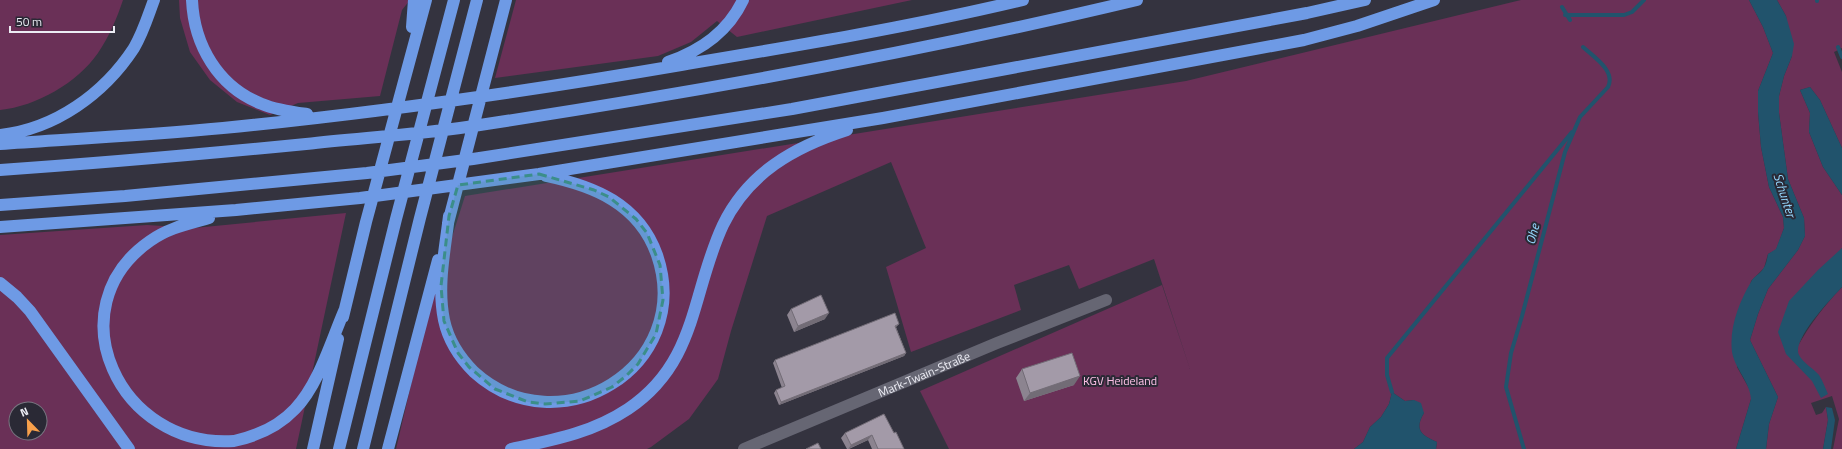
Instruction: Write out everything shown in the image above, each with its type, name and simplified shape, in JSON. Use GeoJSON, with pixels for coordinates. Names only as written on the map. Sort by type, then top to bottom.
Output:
{"type":"FeatureCollection","features":[{"type":"Feature","properties":{"kind":"highway"},"geometry":{"type":"LineString","coordinates":[[0,135],[22,131],[53,120],[81,103],[97,91],[111,78],[134,46],[143,29],[154,0]]}},
{"type":"Feature","properties":{"kind":"highway"},"geometry":{"type":"LineString","coordinates":[[192,0],[195,28],[200,42],[206,56],[224,80],[248,98],[261,104],[275,109],[322,116]]}},
{"type":"Feature","properties":{"kind":"highway"},"geometry":{"type":"LineString","coordinates":[[407,66],[414,0]]}},
{"type":"Feature","properties":{"kind":"highway"},"geometry":{"type":"LineString","coordinates":[[313,449],[366,222],[426,0]]}},
{"type":"Feature","properties":{"kind":"highway"},"geometry":{"type":"LineString","coordinates":[[339,449],[396,219],[454,0]]}},
{"type":"Feature","properties":{"kind":"highway"},"geometry":{"type":"LineString","coordinates":[[363,449],[420,218],[477,0]]}},
{"type":"Feature","properties":{"kind":"highway"},"geometry":{"type":"LineString","coordinates":[[388,449],[506,0]]}},
{"type":"Feature","properties":{"kind":"highway"},"geometry":{"type":"LineString","coordinates":[[601,79],[664,64],[705,45],[726,26],[743,0]]}},
{"type":"Feature","properties":{"kind":"highway"},"geometry":{"type":"LineString","coordinates":[[0,144],[132,136],[224,128],[601,79],[807,44],[1023,0]]}},
{"type":"Feature","properties":{"kind":"highway"},"geometry":{"type":"LineString","coordinates":[[0,170],[126,161],[467,126],[661,96],[790,74],[994,32],[1138,0]]}},
{"type":"Feature","properties":{"kind":"highway"},"geometry":{"type":"LineString","coordinates":[[0,205],[125,196],[367,173],[535,150],[800,108],[1292,16],[1365,0]]}},
{"type":"Feature","properties":{"kind":"highway"},"geometry":{"type":"LineString","coordinates":[[0,228],[236,210],[360,198],[539,174],[884,118],[1304,40],[1358,26],[1434,0]]}},
{"type":"Feature","properties":{"kind":"highway"},"geometry":{"type":"LineString","coordinates":[[511,449],[577,434],[595,428],[629,408],[644,397],[668,369],[678,354],[694,317],[717,239],[732,210],[753,184],[779,160],[809,143],[884,118]]}},
{"type":"Feature","properties":{"kind":"highway"},"geometry":{"type":"LineString","coordinates":[[450,216],[441,286],[441,304],[444,321],[450,338],[458,353],[469,367],[481,379],[496,389],[528,402],[563,404],[580,401],[596,395],[612,387],[626,376],[638,364],[653,339],[661,317],[663,300],[663,283],[660,265],[655,249],[646,233],[636,219],[624,207],[609,197],[575,182],[539,174]]}},
{"type":"Feature","properties":{"kind":"highway"},"geometry":{"type":"LineString","coordinates":[[236,210],[177,226],[149,241],[127,263],[112,290],[104,320],[105,351],[109,366],[123,394],[144,417],[170,433],[199,441],[221,442],[243,439],[271,428],[294,410],[312,386],[345,310]]}},
{"type":"Feature","properties":{"kind":"highway"},"geometry":{"type":"LineString","coordinates":[[0,283],[17,297],[30,311],[129,449]]}},
{"type":"Feature","properties":{"kind":"street","name":"Mark-Twain-Straße"},"geometry":{"type":"LineString","coordinates":[[751,448],[990,346],[1106,300]]}},
{"type":"Feature","properties":{"kind":"highlighted area"},"geometry":{"type":"Polygon","coordinates":[[[539,174],[594,190],[609,197],[636,219],[647,233],[660,265],[663,300],[656,334],[638,364],[626,376],[612,387],[580,401],[545,404],[528,402],[495,389],[469,367],[458,353],[444,321],[441,286],[449,216],[458,185],[539,174]]]}},
{"type":"Feature","properties":{"kind":"green space"},"geometry":{"type":"Polygon","coordinates":[[[0,0],[123,0],[102,47],[79,74],[68,83],[42,98],[14,108],[0,110],[0,0]]]}},
{"type":"Feature","properties":{"kind":"green space"},"geometry":{"type":"Polygon","coordinates":[[[179,0],[410,0],[402,10],[380,96],[298,103],[270,115],[237,102],[210,80],[190,52],[180,18],[179,0]]]}},
{"type":"Feature","properties":{"kind":"green space"},"geometry":{"type":"Polygon","coordinates":[[[516,0],[912,0],[737,37],[717,21],[691,42],[658,56],[495,78],[516,0]]]}},
{"type":"Feature","properties":{"kind":"green space","name":"KGV Heideland"},"geometry":{"type":"Polygon","coordinates":[[[1521,0],[1749,0],[1763,27],[1773,53],[1758,91],[1761,147],[1769,187],[1783,217],[1784,228],[1776,250],[1768,254],[1764,268],[1751,281],[1737,367],[1751,392],[1751,399],[1736,449],[1436,449],[1437,442],[1427,437],[1421,431],[1420,424],[1424,413],[1414,400],[1405,401],[1392,392],[1389,404],[1381,417],[1370,427],[1363,442],[1354,449],[949,449],[920,391],[1162,285],[1190,369],[1154,259],[1079,289],[1069,265],[1014,285],[1021,310],[911,352],[886,267],[926,248],[891,162],[767,216],[731,331],[718,379],[689,419],[651,447],[647,449],[396,449],[427,316],[465,196],[1186,81],[1521,0]]]}},
{"type":"Feature","properties":{"kind":"green space"},"geometry":{"type":"Polygon","coordinates":[[[1777,0],[1842,0],[1842,48],[1834,52],[1842,72],[1842,148],[1820,100],[1810,87],[1800,90],[1810,113],[1809,132],[1823,167],[1842,195],[1842,248],[1798,346],[1818,315],[1842,287],[1842,449],[1833,449],[1839,419],[1832,396],[1811,403],[1816,415],[1822,413],[1826,407],[1828,420],[1823,449],[1766,449],[1769,424],[1778,397],[1750,340],[1768,289],[1798,250],[1805,236],[1804,218],[1788,179],[1779,113],[1779,96],[1784,76],[1792,56],[1786,16],[1777,0]]]}},
{"type":"Feature","properties":{"kind":"green space"},"geometry":{"type":"Polygon","coordinates":[[[346,213],[296,449],[0,449],[0,235],[147,225],[194,228],[346,213]]]}},
{"type":"Feature","properties":{"kind":"water","name":"Schunter"},"geometry":{"type":"Polygon","coordinates":[[[1749,0],[1777,0],[1786,16],[1794,44],[1792,56],[1784,76],[1779,96],[1779,113],[1788,179],[1804,218],[1805,236],[1798,250],[1768,289],[1750,340],[1778,397],[1769,424],[1766,449],[1736,449],[1751,399],[1748,387],[1736,364],[1731,343],[1736,316],[1743,298],[1752,280],[1762,271],[1768,254],[1776,249],[1784,228],[1783,217],[1769,187],[1761,147],[1758,112],[1758,91],[1773,53],[1763,27],[1749,0]]]}},
{"type":"Feature","properties":{"kind":"water"},"geometry":{"type":"Polygon","coordinates":[[[1810,87],[1820,100],[1842,148],[1842,195],[1823,167],[1809,132],[1810,113],[1800,90],[1810,87]]]}},
{"type":"Feature","properties":{"kind":"water"},"geometry":{"type":"Polygon","coordinates":[[[1842,248],[1842,287],[1822,309],[1806,330],[1798,348],[1801,358],[1819,375],[1823,382],[1828,394],[1821,398],[1812,381],[1786,354],[1778,332],[1789,301],[1818,270],[1842,248]]]}},
{"type":"Feature","properties":{"kind":"water"},"geometry":{"type":"Polygon","coordinates":[[[1392,392],[1405,401],[1414,400],[1421,403],[1424,413],[1421,419],[1420,428],[1423,434],[1437,442],[1436,449],[1354,449],[1363,442],[1370,427],[1381,417],[1389,404],[1392,392]]]}},
{"type":"Feature","properties":{"kind":"water"},"geometry":{"type":"Polygon","coordinates":[[[1826,407],[1832,408],[1835,420],[1831,449],[1823,449],[1828,420],[1826,407]]]}},
{"type":"Feature","properties":{"kind":"building"},"geometry":{"type":"Polygon","coordinates":[[[821,295],[829,313],[798,326],[791,309],[821,295]]]}},
{"type":"Feature","properties":{"kind":"building"},"geometry":{"type":"Polygon","coordinates":[[[895,313],[899,324],[895,326],[906,353],[781,402],[776,390],[785,386],[775,360],[895,313]]]}},
{"type":"Feature","properties":{"kind":"building"},"geometry":{"type":"Polygon","coordinates":[[[1072,353],[1080,376],[1030,393],[1022,369],[1072,353]]]}},
{"type":"Feature","properties":{"kind":"building"},"geometry":{"type":"Polygon","coordinates":[[[884,414],[894,433],[896,432],[904,449],[878,449],[872,435],[851,445],[845,433],[884,414]]]}},
{"type":"Feature","properties":{"kind":"building"},"geometry":{"type":"Polygon","coordinates":[[[818,443],[821,449],[806,449],[818,443]]]}},
{"type":"Feature","properties":{"kind":"waterway"},"geometry":{"type":"LineString","coordinates":[[1565,15],[1624,15],[1632,12],[1644,0]]}},
{"type":"Feature","properties":{"kind":"waterway","name":"Ohe"},"geometry":{"type":"LineString","coordinates":[[1562,7],[1570,20]]}},
{"type":"Feature","properties":{"kind":"waterway","name":"Ohe"},"geometry":{"type":"LineString","coordinates":[[1524,449],[1506,387],[1511,353],[1565,152],[1580,117],[1608,87],[1610,81],[1607,70],[1583,47]]}},
{"type":"Feature","properties":{"kind":"waterway"},"geometry":{"type":"LineString","coordinates":[[1838,47],[1842,57]]}},
{"type":"Feature","properties":{"kind":"waterway"},"geometry":{"type":"LineString","coordinates":[[1392,392],[1387,375],[1387,358],[1572,132]]}}]}
